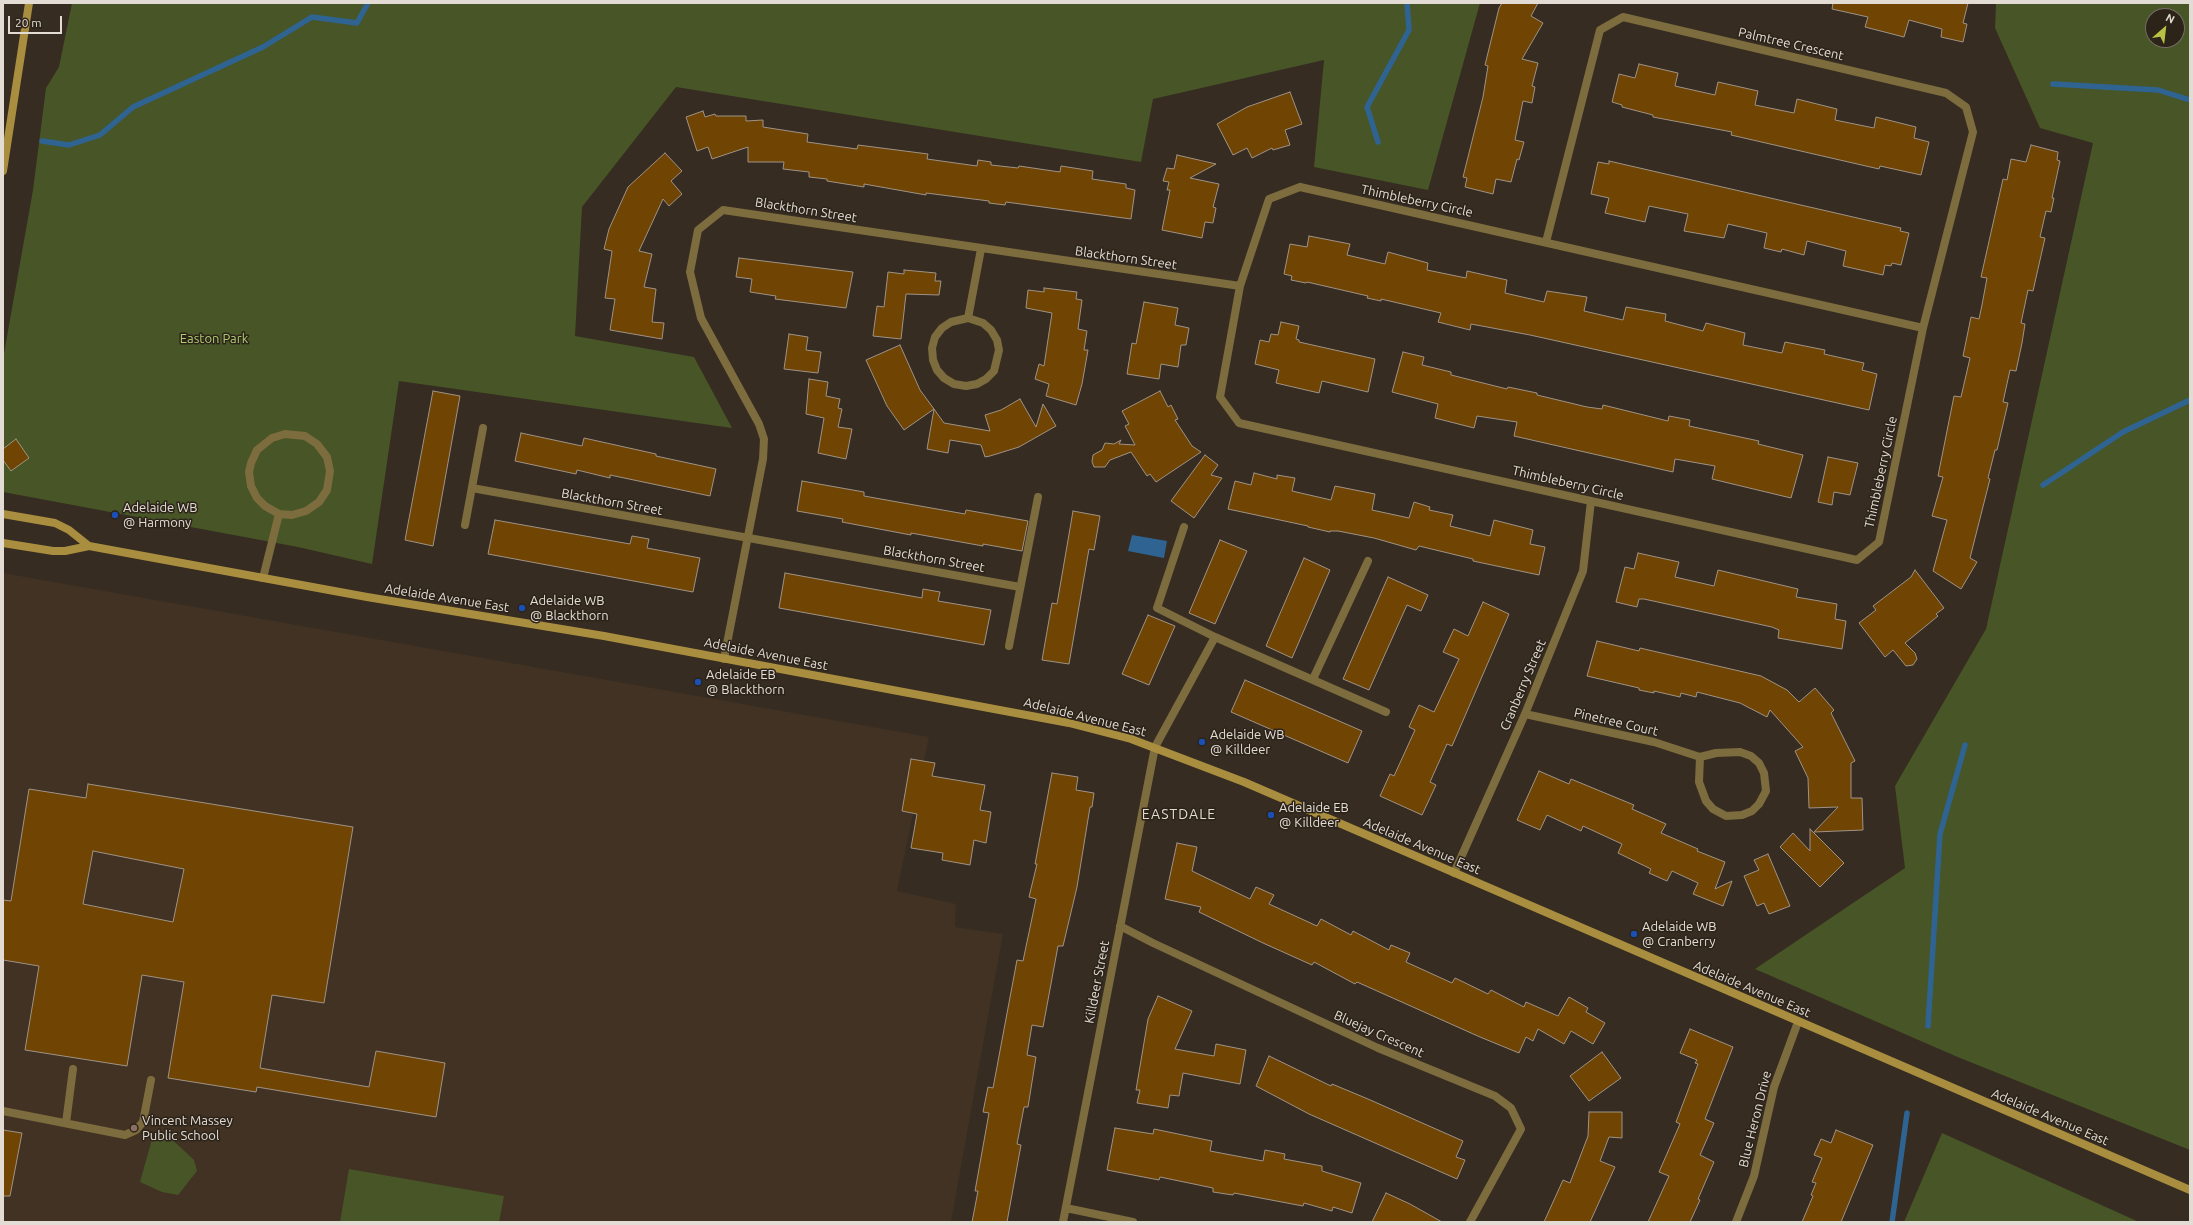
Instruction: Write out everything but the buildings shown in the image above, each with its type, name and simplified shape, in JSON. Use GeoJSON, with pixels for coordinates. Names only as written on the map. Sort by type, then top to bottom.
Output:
{"type":"FeatureCollection","features":[{"type":"Feature","properties":{"kind":"main road"},"geometry":{"type":"LineString","coordinates":[[3,171],[29,3]]}},
{"type":"Feature","properties":{"kind":"main road","name":"Adelaide Avenue East"},"geometry":{"type":"LineString","coordinates":[[3,514],[55,523],[69,530],[90,546]]}},
{"type":"Feature","properties":{"kind":"main road","name":"Adelaide Avenue East"},"geometry":{"type":"LineString","coordinates":[[3,543],[53,551],[65,551],[90,546],[367,597],[604,636],[1069,723],[1131,739],[1244,782],[2190,1190]]}},
{"type":"Feature","properties":{"kind":"street","name":"Palmtree Crescent"},"geometry":{"type":"LineString","coordinates":[[1546,242],[1600,30],[1624,17],[1946,93],[1966,107],[1973,132],[1923,328]]}},
{"type":"Feature","properties":{"kind":"street","name":"Thimbleberry Circle"},"geometry":{"type":"LineString","coordinates":[[1300,187],[1546,242],[1923,328],[1879,542],[1857,560],[1239,423],[1220,396],[1240,286],[1269,199],[1300,187]]}},
{"type":"Feature","properties":{"kind":"street","name":"Blackthorn Street"},"geometry":{"type":"LineString","coordinates":[[724,659],[763,459],[764,440],[759,424],[702,318],[690,272],[698,230],[723,210],[1240,286]]}},
{"type":"Feature","properties":{"kind":"street"},"geometry":{"type":"LineString","coordinates":[[968,318],[981,249]]}},
{"type":"Feature","properties":{"kind":"street"},"geometry":{"type":"LineString","coordinates":[[968,318],[983,324],[991,330],[997,340],[999,350],[998,361],[994,371],[986,379],[977,384],[966,386],[954,384],[944,378],[937,370],[933,360],[932,348],[935,338],[942,328],[951,322],[968,318]]}},
{"type":"Feature","properties":{"kind":"street"},"geometry":{"type":"LineString","coordinates":[[465,525],[483,428]]}},
{"type":"Feature","properties":{"kind":"street"},"geometry":{"type":"LineString","coordinates":[[285,434],[305,436],[317,444],[327,457],[330,471],[327,490],[319,502],[306,511],[292,515],[279,514],[265,506],[257,498],[251,486],[249,472],[250,463],[257,450],[272,438],[285,434]]}},
{"type":"Feature","properties":{"kind":"street","name":"Blackthorn Street"},"geometry":{"type":"LineString","coordinates":[[472,488],[1020,587]]}},
{"type":"Feature","properties":{"kind":"street"},"geometry":{"type":"LineString","coordinates":[[1009,646],[1038,497]]}},
{"type":"Feature","properties":{"kind":"street","name":"Cranberry Street"},"geometry":{"type":"LineString","coordinates":[[1454,873],[1524,714],[1583,571],[1591,501]]}},
{"type":"Feature","properties":{"kind":"street"},"geometry":{"type":"LineString","coordinates":[[263,578],[279,514]]}},
{"type":"Feature","properties":{"kind":"street"},"geometry":{"type":"LineString","coordinates":[[1184,528],[1157,608],[1216,637],[1386,712]]}},
{"type":"Feature","properties":{"kind":"street"},"geometry":{"type":"LineString","coordinates":[[1313,679],[1368,561]]}},
{"type":"Feature","properties":{"kind":"street","name":"Killdeer Street"},"geometry":{"type":"LineString","coordinates":[[1063,1222],[1155,747],[1216,637]]}},
{"type":"Feature","properties":{"kind":"street","name":"Pinetree Court"},"geometry":{"type":"LineString","coordinates":[[1524,714],[1654,742],[1700,757]]}},
{"type":"Feature","properties":{"kind":"street"},"geometry":{"type":"LineString","coordinates":[[1729,752],[1740,752],[1751,756],[1759,764],[1764,773],[1766,791],[1759,804],[1752,811],[1742,815],[1726,816],[1713,809],[1706,801],[1699,782],[1700,757],[1716,753],[1729,752]]}},
{"type":"Feature","properties":{"kind":"street","name":"Bluejay Crescent"},"geometry":{"type":"LineString","coordinates":[[1120,926],[1153,943],[1378,1048],[1495,1096],[1511,1108],[1521,1129],[1470,1222]]}},
{"type":"Feature","properties":{"kind":"street","name":"Blue Heron Drive"},"geometry":{"type":"LineString","coordinates":[[1736,1222],[1754,1176],[1776,1081],[1798,1022]]}},
{"type":"Feature","properties":{"kind":"street"},"geometry":{"type":"LineString","coordinates":[[66,1123],[74,1069]]}},
{"type":"Feature","properties":{"kind":"street"},"geometry":{"type":"LineString","coordinates":[[3,1111],[125,1135],[136,1130],[143,1122],[151,1080]]}},
{"type":"Feature","properties":{"kind":"street"},"geometry":{"type":"LineString","coordinates":[[1066,1208],[1133,1222]]}},
{"type":"Feature","properties":{"kind":"shaded area"},"geometry":{"type":"Polygon","coordinates":[[[3,573],[929,737],[897,891],[956,904],[955,927],[1003,934],[951,1222],[3,1222],[3,573]]]}},
{"type":"Feature","properties":{"kind":"green space","name":"Easton Park"},"geometry":{"type":"Polygon","coordinates":[[[72,3],[1480,3],[1428,190],[1314,167],[1324,60],[1153,99],[1141,162],[676,87],[582,207],[575,336],[694,357],[732,428],[399,381],[372,564],[298,547],[3,492],[3,359],[33,190],[46,88],[59,67],[72,3]]]}},
{"type":"Feature","properties":{"kind":"green space"},"geometry":{"type":"Polygon","coordinates":[[[1996,3],[2190,3],[2190,1150],[1960,1058],[1755,969],[1905,868],[1895,786],[1986,629],[2093,143],[2040,128],[1995,28],[1996,3]]]}},
{"type":"Feature","properties":{"kind":"green space"},"geometry":{"type":"Polygon","coordinates":[[[165,1133],[194,1160],[197,1171],[178,1195],[162,1192],[140,1182],[152,1139],[165,1133]]]}},
{"type":"Feature","properties":{"kind":"green space"},"geometry":{"type":"Polygon","coordinates":[[[1942,1133],[2139,1222],[1904,1222],[1942,1133]]]}},
{"type":"Feature","properties":{"kind":"green space"},"geometry":{"type":"Polygon","coordinates":[[[349,1169],[504,1196],[499,1222],[340,1222],[349,1169]]]}},
{"type":"Feature","properties":{"kind":"water"},"geometry":{"type":"Polygon","coordinates":[[[1132,535],[1167,541],[1164,558],[1128,551],[1132,535]]]}},
{"type":"Feature","properties":{"kind":"waterway"},"geometry":{"type":"LineString","coordinates":[[42,141],[69,145],[100,135],[133,107],[263,47],[312,17],[357,23],[368,3]]}},
{"type":"Feature","properties":{"kind":"waterway"},"geometry":{"type":"LineString","coordinates":[[1378,142],[1367,107],[1409,30],[1407,3]]}},
{"type":"Feature","properties":{"kind":"waterway"},"geometry":{"type":"LineString","coordinates":[[2053,84],[2158,90],[2190,100]]}},
{"type":"Feature","properties":{"kind":"waterway"},"geometry":{"type":"LineString","coordinates":[[2043,485],[2123,432],[2190,400]]}},
{"type":"Feature","properties":{"kind":"waterway"},"geometry":{"type":"LineString","coordinates":[[1928,1026],[1940,834],[1965,745]]}},
{"type":"Feature","properties":{"kind":"waterway"},"geometry":{"type":"LineString","coordinates":[[1892,1222],[1907,1113]]}},
{"type":"Feature","properties":{"kind":"place","name":"Adelaide WB @ Harmony"},"geometry":{"type":"Point","coordinates":[115,515]}},
{"type":"Feature","properties":{"kind":"place","name":"Adelaide WB @ Blackthorn"},"geometry":{"type":"Point","coordinates":[522,608]}},
{"type":"Feature","properties":{"kind":"place","name":"Adelaide EB @ Blackthorn"},"geometry":{"type":"Point","coordinates":[698,682]}},
{"type":"Feature","properties":{"kind":"place","name":"Adelaide WB @ Killdeer"},"geometry":{"type":"Point","coordinates":[1202,742]}},
{"type":"Feature","properties":{"kind":"place","name":"Adelaide EB @ Killdeer"},"geometry":{"type":"Point","coordinates":[1271,815]}},
{"type":"Feature","properties":{"kind":"place","name":"Adelaide WB @ Cranberry"},"geometry":{"type":"Point","coordinates":[1634,934]}},
{"type":"Feature","properties":{"kind":"place","name":"Vincent Massey Public School"},"geometry":{"type":"Point","coordinates":[134,1128]}},
{"type":"Feature","properties":{"kind":"district","name":"EASTDALE"},"geometry":{"type":"Point","coordinates":[1179,814]}}]}
